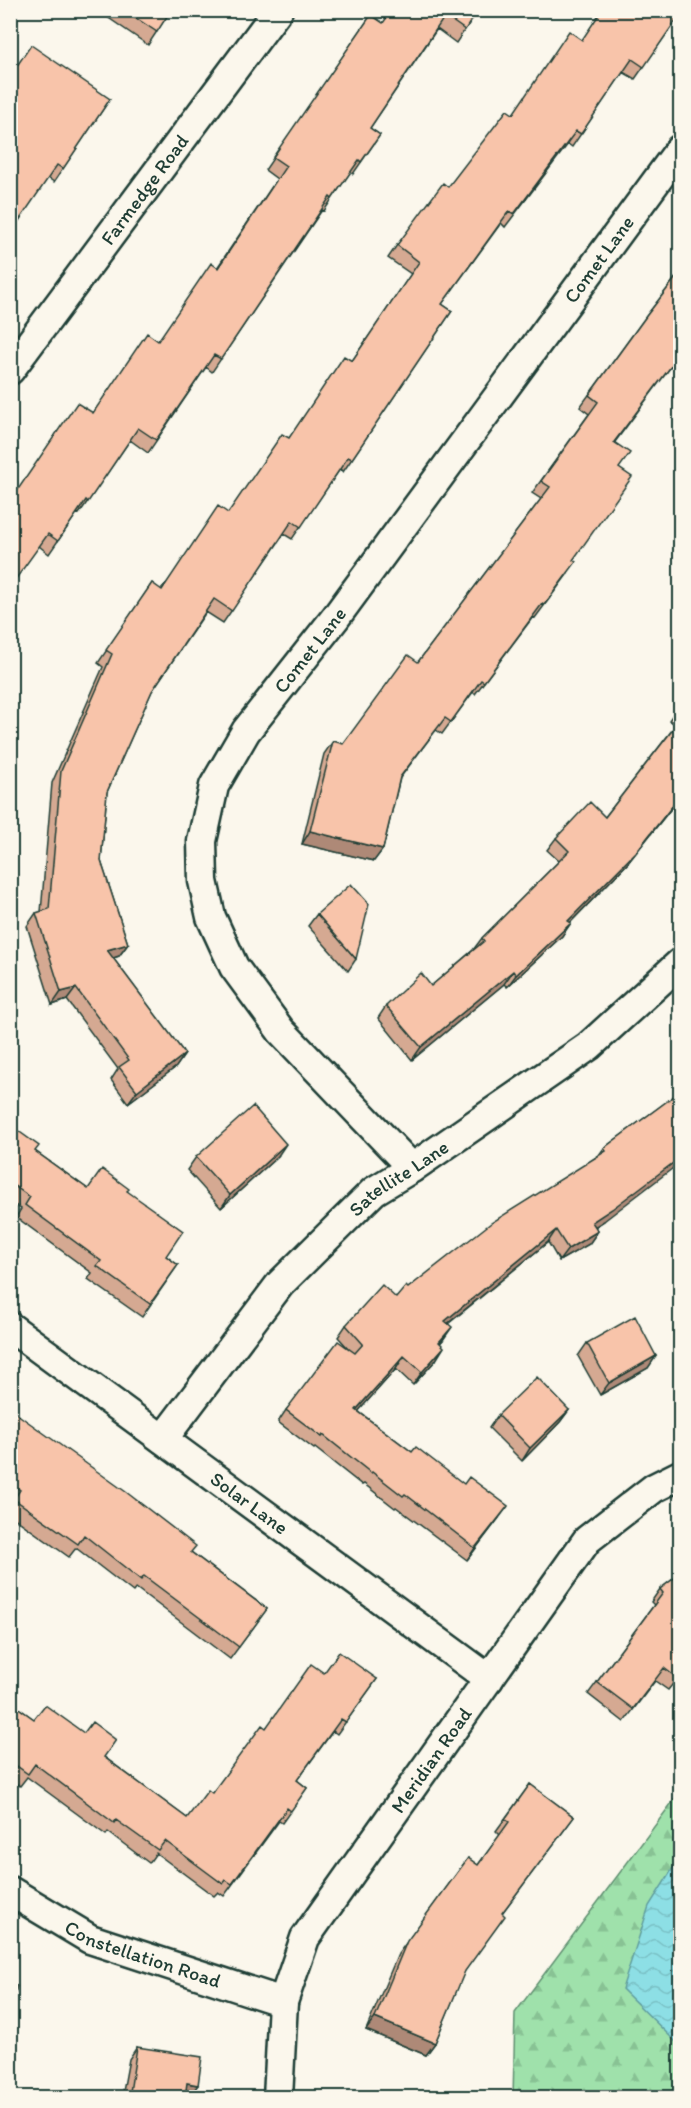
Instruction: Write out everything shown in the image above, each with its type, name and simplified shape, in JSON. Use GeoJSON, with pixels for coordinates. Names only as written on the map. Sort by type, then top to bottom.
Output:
{"type":"FeatureCollection","features":[{"type":"Feature","properties":{"kind":"street","name":"Farmedge Road"},"geometry":{"type":"LineString","coordinates":[[10,370],[278,10]]}},
{"type":"Feature","properties":{"kind":"street","name":"Comet Lane"},"geometry":{"type":"LineString","coordinates":[[412,1168],[281,1031],[234,967],[211,917],[203,881],[202,841],[214,786],[246,731],[336,616],[681,149]]}},
{"type":"Feature","properties":{"kind":"street","name":"Satellite Lane"},"geometry":{"type":"LineString","coordinates":[[163,1439],[280,1284],[374,1191],[412,1168],[589,1046],[681,963]]}},
{"type":"Feature","properties":{"kind":"street","name":"Solar Lane"},"geometry":{"type":"LineString","coordinates":[[10,1328],[489,1679]]}},
{"type":"Feature","properties":{"kind":"street","name":"Meridian Road"},"geometry":{"type":"LineString","coordinates":[[278,2097],[283,2002],[305,1938],[587,1540],[654,1488],[681,1475]]}},
{"type":"Feature","properties":{"kind":"street","name":"Constellation Road"},"geometry":{"type":"LineString","coordinates":[[10,1891],[90,1939],[283,2002]]}},
{"type":"Feature","properties":{"kind":"green space"},"geometry":{"type":"Polygon","coordinates":[[[680,1792],[680,2097],[513,2098],[515,2013],[680,1792]]]}},
{"type":"Feature","properties":{"kind":"water"},"geometry":{"type":"Polygon","coordinates":[[[680,1857],[680,2046],[622,1989],[649,1906],[680,1857]]]}},
{"type":"Feature","properties":{"kind":"building"},"geometry":{"type":"Polygon","coordinates":[[[124,10],[171,10],[157,32],[124,10]]]}},
{"type":"Feature","properties":{"kind":"building"},"geometry":{"type":"Polygon","coordinates":[[[392,10],[478,10],[465,30],[445,16],[370,128],[380,135],[332,199],[330,197],[221,359],[214,355],[156,440],[138,428],[88,502],[86,500],[58,541],[48,534],[10,587],[10,501],[77,403],[93,413],[147,333],[158,341],[211,263],[218,268],[286,166],[273,157],[371,15],[383,23],[392,10]]]}},
{"type":"Feature","properties":{"kind":"building"},"geometry":{"type":"Polygon","coordinates":[[[602,10],[681,10],[681,13],[644,67],[632,59],[581,134],[576,131],[514,214],[509,211],[442,304],[452,311],[352,459],[348,457],[301,527],[292,521],[232,611],[214,599],[152,691],[107,792],[101,861],[128,944],[107,950],[185,1054],[137,1091],[119,1067],[129,1060],[76,988],[61,992],[36,913],[49,909],[61,771],[112,654],[106,650],[152,583],[162,590],[218,506],[228,513],[282,434],[289,438],[344,356],[352,361],[419,262],[397,245],[443,183],[448,187],[507,110],[513,114],[569,31],[582,40],[602,10]]]}},
{"type":"Feature","properties":{"kind":"building"},"geometry":{"type":"Polygon","coordinates":[[[31,45],[110,99],[63,169],[57,165],[10,234],[10,76],[31,45]]]}},
{"type":"Feature","properties":{"kind":"building"},"geometry":{"type":"Polygon","coordinates":[[[681,271],[681,353],[614,442],[630,453],[619,468],[632,477],[573,560],[576,562],[484,682],[481,680],[451,722],[445,718],[400,777],[383,849],[310,831],[333,741],[343,744],[408,655],[418,662],[550,487],[541,481],[598,402],[589,395],[681,271]]]}},
{"type":"Feature","properties":{"kind":"building"},"geometry":{"type":"Polygon","coordinates":[[[10,595],[17,599],[10,609],[10,595]]]}},
{"type":"Feature","properties":{"kind":"building"},"geometry":{"type":"Polygon","coordinates":[[[681,719],[681,795],[636,852],[568,921],[571,923],[516,975],[513,971],[421,1047],[386,1006],[421,973],[431,986],[484,941],[482,938],[569,851],[556,838],[590,802],[605,817],[681,719]]]}},
{"type":"Feature","properties":{"kind":"building"},"geometry":{"type":"Polygon","coordinates":[[[351,884],[369,904],[356,959],[317,914],[351,884]]]}},
{"type":"Feature","properties":{"kind":"building"},"geometry":{"type":"Polygon","coordinates":[[[681,1090],[681,1157],[592,1222],[598,1231],[568,1249],[556,1230],[445,1321],[452,1327],[439,1342],[444,1347],[422,1372],[404,1356],[356,1410],[412,1452],[416,1447],[464,1484],[469,1477],[508,1506],[475,1548],[405,1494],[403,1496],[286,1410],[338,1341],[355,1353],[363,1344],[346,1325],[382,1285],[396,1298],[406,1286],[408,1288],[491,1223],[606,1151],[604,1148],[681,1090]]]}},
{"type":"Feature","properties":{"kind":"building"},"geometry":{"type":"Polygon","coordinates":[[[253,1106],[286,1144],[230,1195],[196,1157],[253,1106]]]}},
{"type":"Feature","properties":{"kind":"building"},"geometry":{"type":"Polygon","coordinates":[[[10,1125],[39,1146],[35,1151],[88,1189],[102,1169],[129,1189],[127,1191],[183,1231],[166,1256],[178,1265],[150,1304],[97,1266],[101,1261],[25,1205],[30,1197],[10,1183],[10,1125]]]}},
{"type":"Feature","properties":{"kind":"building"},"geometry":{"type":"Polygon","coordinates":[[[635,1316],[656,1356],[609,1383],[587,1343],[635,1316]]]}},
{"type":"Feature","properties":{"kind":"building"},"geometry":{"type":"Polygon","coordinates":[[[537,1377],[569,1410],[530,1448],[498,1415],[537,1377]]]}},
{"type":"Feature","properties":{"kind":"building"},"geometry":{"type":"Polygon","coordinates":[[[10,1409],[126,1492],[196,1546],[191,1552],[267,1609],[239,1647],[144,1576],[141,1580],[84,1535],[78,1544],[14,1499],[20,1490],[10,1483],[10,1409]]]}},
{"type":"Feature","properties":{"kind":"building"},"geometry":{"type":"Polygon","coordinates":[[[681,1573],[681,1673],[677,1678],[664,1668],[633,1709],[597,1682],[663,1593],[660,1589],[681,1573]]]}},
{"type":"Feature","properties":{"kind":"building"},"geometry":{"type":"Polygon","coordinates":[[[339,1652],[377,1679],[346,1722],[341,1719],[297,1780],[307,1788],[291,1811],[287,1808],[232,1884],[226,1880],[223,1884],[165,1841],[158,1850],[116,1820],[114,1823],[35,1764],[28,1774],[10,1761],[10,1702],[34,1719],[45,1705],[84,1733],[92,1722],[116,1740],[104,1757],[187,1818],[208,1790],[212,1793],[262,1725],[266,1728],[311,1664],[324,1673],[339,1652]]]}},
{"type":"Feature","properties":{"kind":"building"},"geometry":{"type":"Polygon","coordinates":[[[530,1784],[574,1817],[502,1913],[505,1916],[465,1971],[435,2043],[375,2018],[407,1941],[468,1858],[478,1865],[509,1822],[505,1819],[530,1784]]]}},
{"type":"Feature","properties":{"kind":"building"},"geometry":{"type":"Polygon","coordinates":[[[10,1984],[17,1986],[10,2012],[10,1984]]]}},
{"type":"Feature","properties":{"kind":"building"},"geometry":{"type":"Polygon","coordinates":[[[137,2047],[202,2057],[198,2085],[187,2083],[185,2097],[162,2097],[130,2092],[137,2047]]]}}]}
